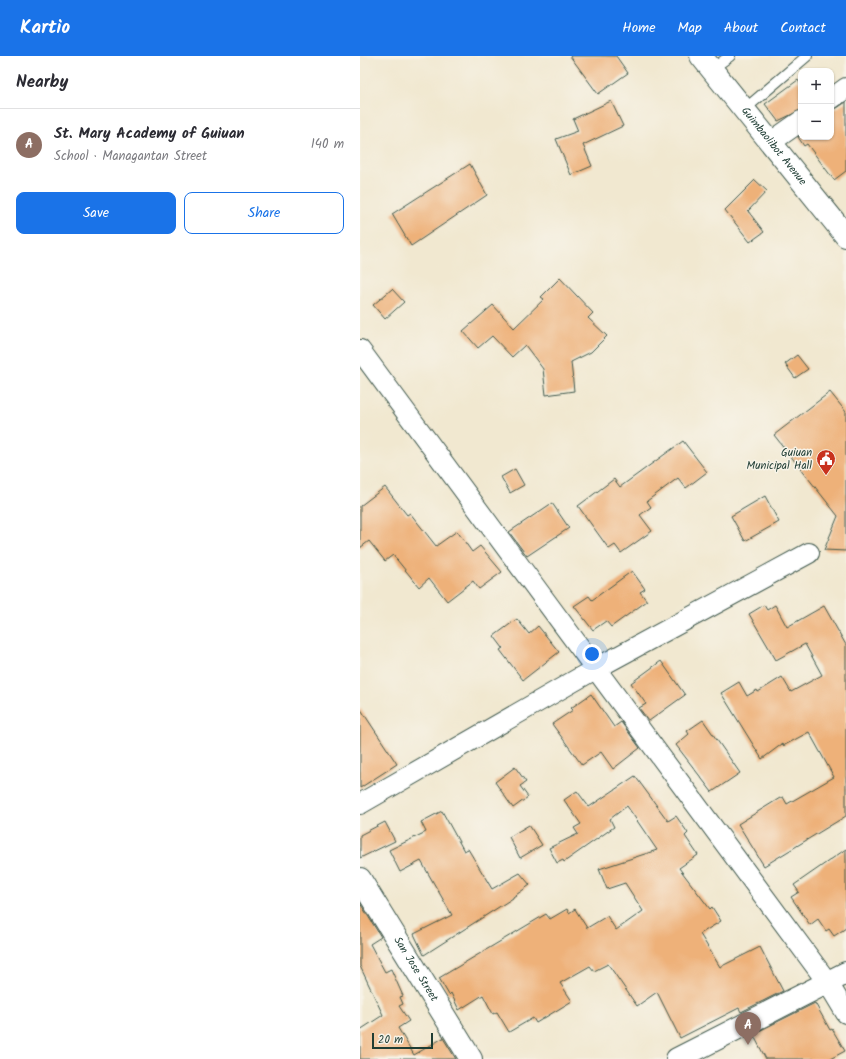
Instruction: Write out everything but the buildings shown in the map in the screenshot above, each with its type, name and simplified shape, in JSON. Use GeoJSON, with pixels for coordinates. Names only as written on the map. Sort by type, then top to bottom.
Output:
{"type":"FeatureCollection","features":[{"type":"Feature","properties":{"kind":"street","name":"Guimbaolibot Avenue"},"geometry":{"type":"LineString","coordinates":[[707,63],[846,236]]}},
{"type":"Feature","properties":{"kind":"street"},"geometry":{"type":"LineString","coordinates":[[834,97],[846,88]]}},
{"type":"Feature","properties":{"kind":"street"},"geometry":{"type":"LineString","coordinates":[[772,142],[798,123]]}},
{"type":"Feature","properties":{"kind":"street"},"geometry":{"type":"LineString","coordinates":[[360,350],[595,670],[837,978],[846,1013]]}},
{"type":"Feature","properties":{"kind":"street"},"geometry":{"type":"LineString","coordinates":[[360,804],[595,670],[809,552]]}},
{"type":"Feature","properties":{"kind":"street","name":"San Jose Street"},"geometry":{"type":"LineString","coordinates":[[360,879],[471,1059]]}},
{"type":"Feature","properties":{"kind":"street"},"geometry":{"type":"LineString","coordinates":[[677,1059],[837,978]]}},
{"type":"Feature","properties":{"kind":"lane"},"geometry":{"type":"LineString","coordinates":[[707,63],[730,56]]}},
{"type":"Feature","properties":{"kind":"lane"},"geometry":{"type":"LineString","coordinates":[[745,109],[807,56]]}},
{"type":"Feature","properties":{"kind":"place","name":"Guiuan Municipal Hall"},"geometry":{"type":"Point","coordinates":[826,476]}},
{"type":"Feature","properties":{"kind":"place","name":"St. Mary Academy of Guiuan"},"geometry":{"type":"Point","coordinates":[748,1045]}}]}
